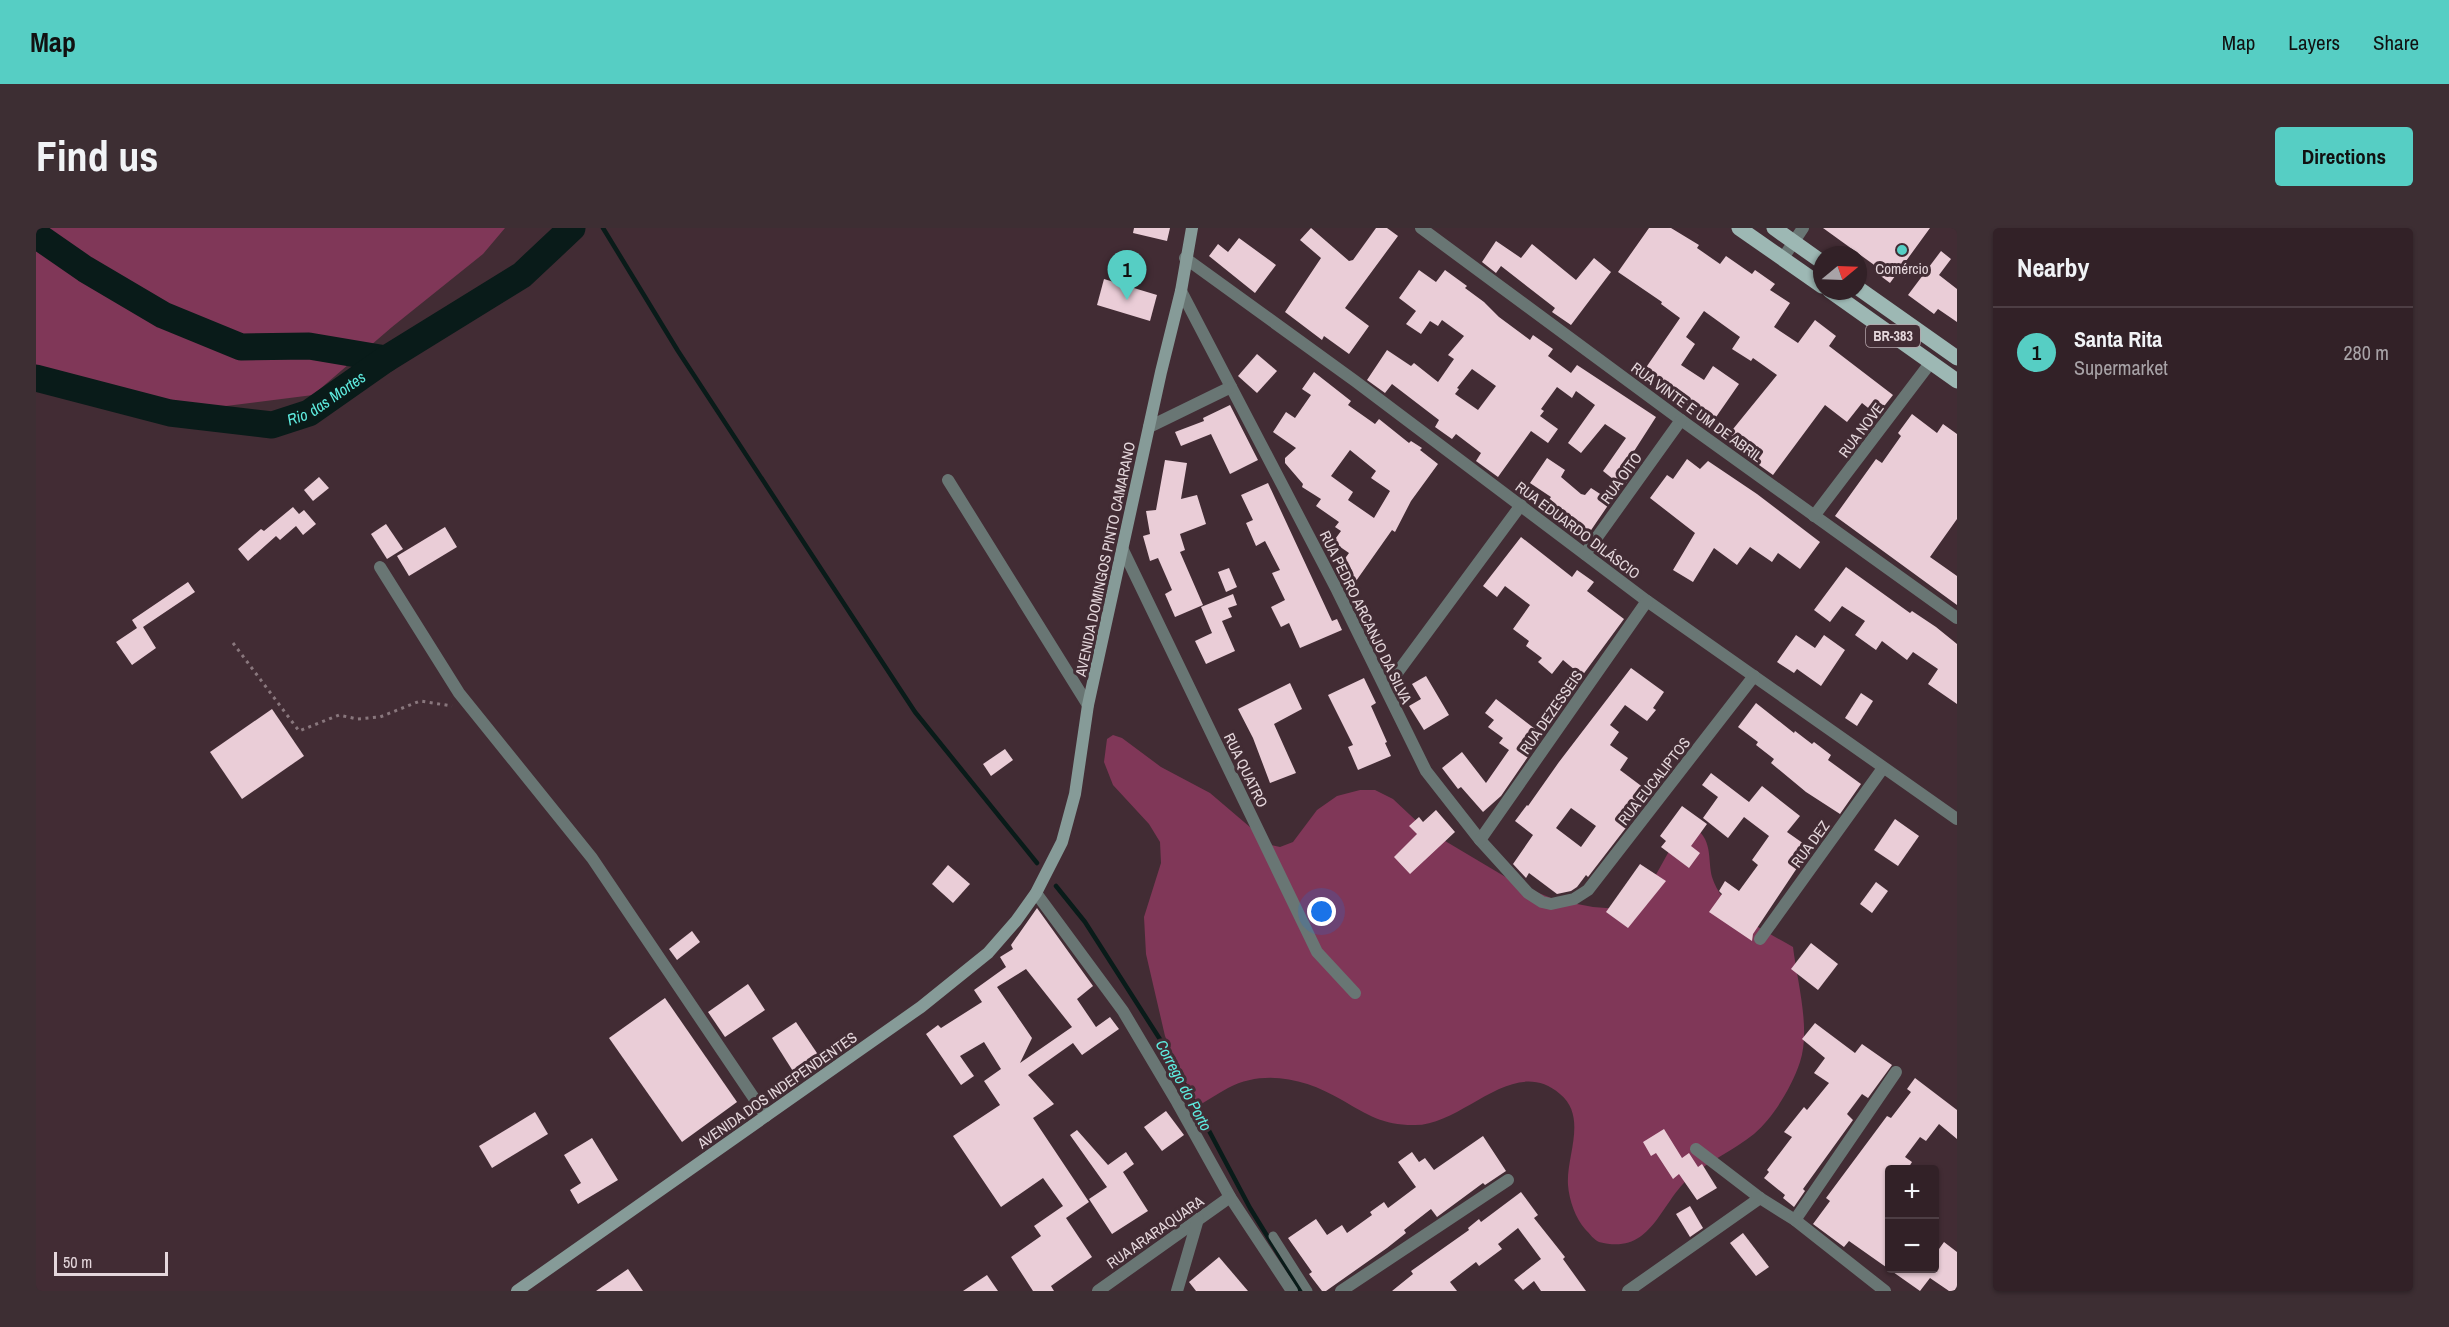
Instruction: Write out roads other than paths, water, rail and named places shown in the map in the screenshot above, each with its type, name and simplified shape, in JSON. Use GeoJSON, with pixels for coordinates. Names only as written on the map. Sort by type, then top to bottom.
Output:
{"type":"FeatureCollection","features":[{"type":"Feature","properties":{"kind":"main road","name":"AVENIDA DOMINGOS PINTO CAMARANO"},"geometry":{"type":"LineString","coordinates":[[1036,893],[1062,842],[1075,794],[1088,705],[1181,291],[1192,228]]}},
{"type":"Feature","properties":{"kind":"main road"},"geometry":{"type":"LineString","coordinates":[[1738,228],[1813,280]]}},
{"type":"Feature","properties":{"kind":"main road"},"geometry":{"type":"LineString","coordinates":[[1774,228],[1813,255]]}},
{"type":"Feature","properties":{"kind":"main road","name":"BR-383"},"geometry":{"type":"LineString","coordinates":[[1867,294],[1957,358]]}},
{"type":"Feature","properties":{"kind":"main road","name":"BR-383"},"geometry":{"type":"LineString","coordinates":[[1843,300],[1957,381]]}},
{"type":"Feature","properties":{"kind":"main road","name":"AVENIDA DOS INDEPENDENTES"},"geometry":{"type":"LineString","coordinates":[[518,1291],[921,1007],[988,953],[1016,921],[1036,893]]}},
{"type":"Feature","properties":{"kind":"street","name":"RUA VINTE E UM DE ABRIL"},"geometry":{"type":"LineString","coordinates":[[1421,228],[1681,420],[1957,618]]}},
{"type":"Feature","properties":{"kind":"street"},"geometry":{"type":"LineString","coordinates":[[1783,258],[1803,228]]}},
{"type":"Feature","properties":{"kind":"street","name":"RUA EDUARDO DILÁSCIO"},"geometry":{"type":"LineString","coordinates":[[1185,258],[1521,505],[1647,601],[1957,819]]}},
{"type":"Feature","properties":{"kind":"street","name":"RUA PEDRO ARCANJO DA SILVA"},"geometry":{"type":"LineString","coordinates":[[1181,291],[1386,688],[1426,771],[1480,840],[1528,892],[1542,902],[1562,903],[1574,899]]}},
{"type":"Feature","properties":{"kind":"street","name":"RUA NOVE"},"geometry":{"type":"LineString","coordinates":[[1814,516],[1932,362]]}},
{"type":"Feature","properties":{"kind":"street"},"geometry":{"type":"LineString","coordinates":[[1149,427],[1231,387]]}},
{"type":"Feature","properties":{"kind":"street","name":"RUA OITO"},"geometry":{"type":"LineString","coordinates":[[1585,554],[1681,420]]}},
{"type":"Feature","properties":{"kind":"street"},"geometry":{"type":"LineString","coordinates":[[948,480],[1088,705]]}},
{"type":"Feature","properties":{"kind":"street"},"geometry":{"type":"LineString","coordinates":[[1386,688],[1521,505]]}},
{"type":"Feature","properties":{"kind":"street","name":"RUA QUATRO"},"geometry":{"type":"LineString","coordinates":[[1123,550],[1317,952],[1355,993]]}},
{"type":"Feature","properties":{"kind":"street"},"geometry":{"type":"LineString","coordinates":[[380,567],[459,693],[592,858],[766,1116]]}},
{"type":"Feature","properties":{"kind":"street","name":"RUA DEZESSEIS"},"geometry":{"type":"LineString","coordinates":[[1480,840],[1647,601]]}},
{"type":"Feature","properties":{"kind":"street","name":"RUA EUCALIPTOS"},"geometry":{"type":"LineString","coordinates":[[1574,899],[1588,890],[1754,676]]}},
{"type":"Feature","properties":{"kind":"street","name":"RUA DEZ"},"geometry":{"type":"LineString","coordinates":[[1761,939],[1883,768]]}},
{"type":"Feature","properties":{"kind":"street"},"geometry":{"type":"LineString","coordinates":[[1036,893],[1123,1011],[1230,1197],[1292,1291]]}},
{"type":"Feature","properties":{"kind":"street"},"geometry":{"type":"LineString","coordinates":[[1795,1220],[1896,1072]]}},
{"type":"Feature","properties":{"kind":"street"},"geometry":{"type":"LineString","coordinates":[[1696,1149],[1760,1198],[1795,1220],[1885,1291]]}},
{"type":"Feature","properties":{"kind":"street"},"geometry":{"type":"LineString","coordinates":[[1341,1291],[1508,1180]]}},
{"type":"Feature","properties":{"kind":"street","name":"RUA ARARAQUARA"},"geometry":{"type":"LineString","coordinates":[[1098,1291],[1230,1197]]}},
{"type":"Feature","properties":{"kind":"street"},"geometry":{"type":"LineString","coordinates":[[1628,1291],[1760,1198]]}},
{"type":"Feature","properties":{"kind":"street"},"geometry":{"type":"LineString","coordinates":[[1177,1291],[1198,1219]]}},
{"type":"Feature","properties":{"kind":"lane"},"geometry":{"type":"LineString","coordinates":[[1273,1236],[1308,1291]]}},
{"type":"Feature","properties":{"kind":"waterway","name":"Rio das Mortes"},"geometry":{"type":"LineString","coordinates":[[36,378],[170,413],[272,425],[309,413],[386,359],[522,275],[572,228]]}},
{"type":"Feature","properties":{"kind":"waterway"},"geometry":{"type":"LineString","coordinates":[[603,228],[678,351],[915,712],[1037,863]]}},
{"type":"Feature","properties":{"kind":"waterway"},"geometry":{"type":"LineString","coordinates":[[36,235],[85,269],[163,315],[241,347],[309,346],[386,359]]}},
{"type":"Feature","properties":{"kind":"waterway","name":"Corrego do Porto"},"geometry":{"type":"LineString","coordinates":[[1056,886],[1085,922],[1163,1044],[1250,1208],[1301,1291]]}},
{"type":"Feature","properties":{"kind":"place","name":"Comércio"},"geometry":{"type":"Point","coordinates":[1902,250]}},
{"type":"Feature","properties":{"kind":"place","name":"Santa Rita"},"geometry":{"type":"Point","coordinates":[1127,300]}}]}
